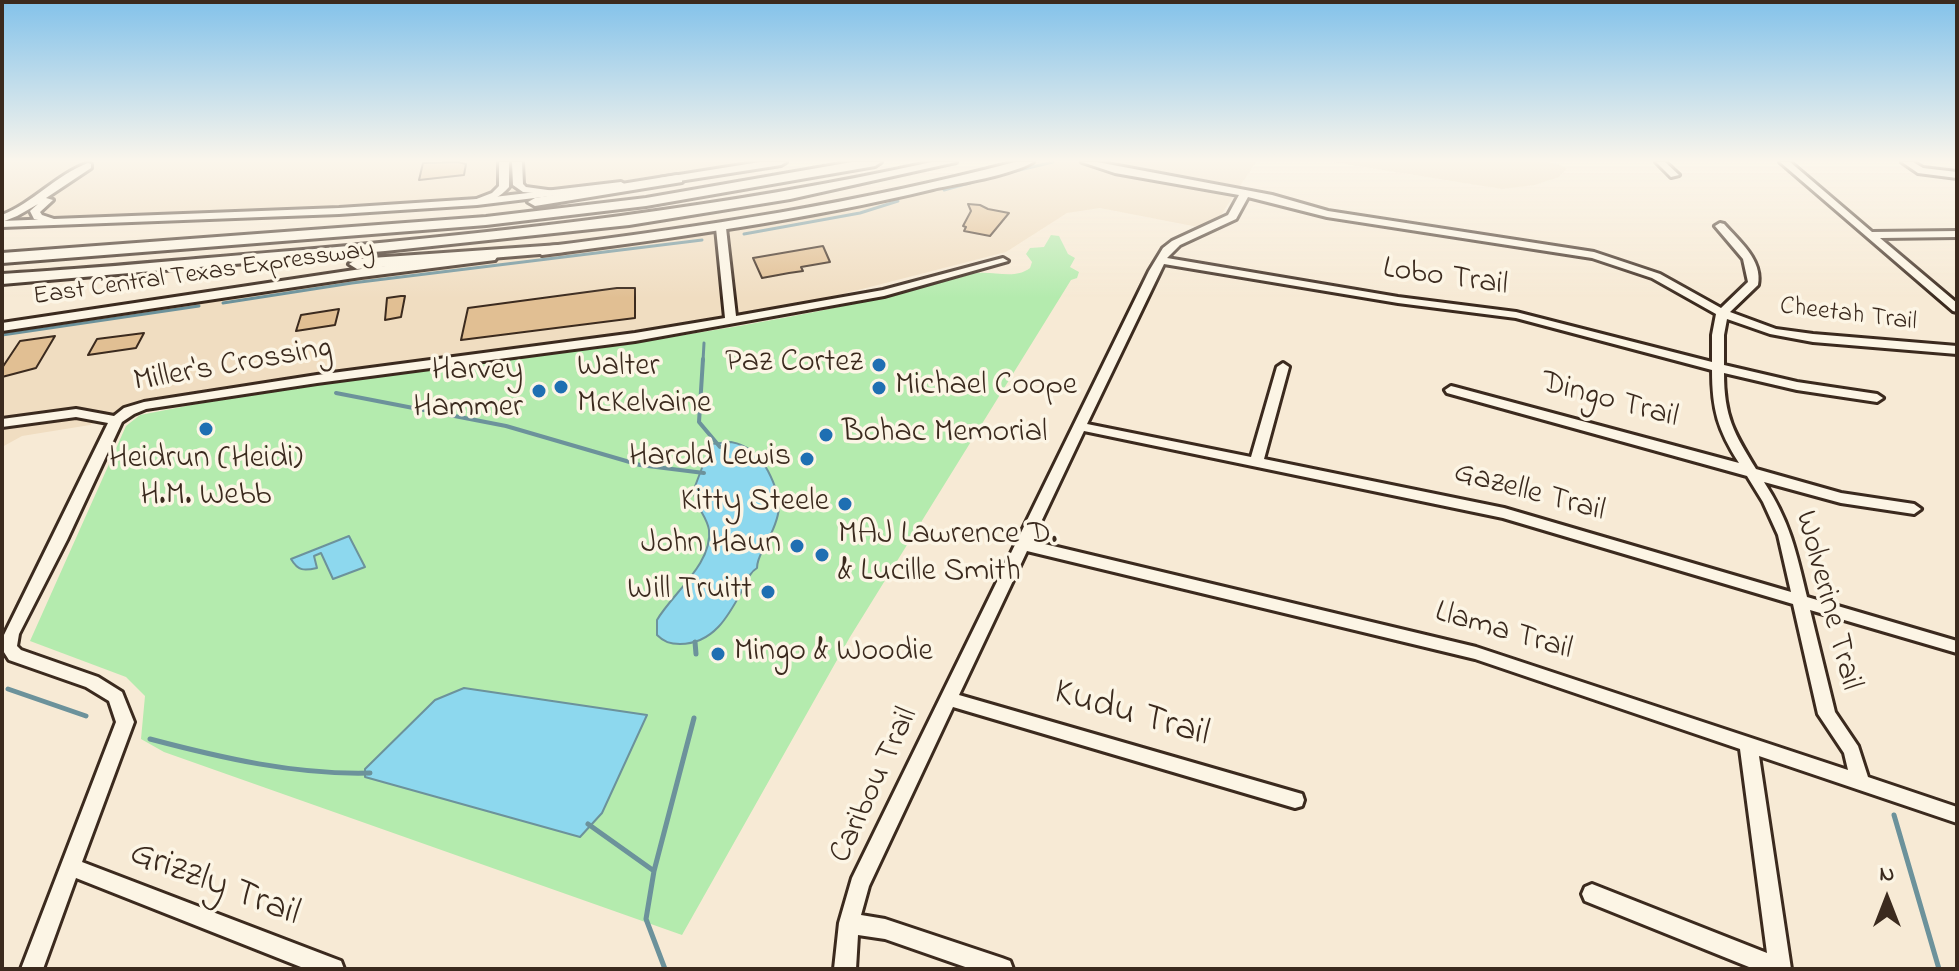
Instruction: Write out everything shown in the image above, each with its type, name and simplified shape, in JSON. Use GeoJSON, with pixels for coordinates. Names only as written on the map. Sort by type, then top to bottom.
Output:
{"type":"FeatureCollection","features":[{"type":"Feature","properties":{"kind":"highway"},"geometry":{"type":"LineString","coordinates":[[161,246],[190,240],[375,225],[491,207]]}},
{"type":"Feature","properties":{"kind":"highway"},"geometry":{"type":"LineString","coordinates":[[2,258],[470,222],[602,207]]}},
{"type":"Feature","properties":{"kind":"highway"},"geometry":{"type":"LineString","coordinates":[[8,278],[415,246],[555,231],[717,207]]}},
{"type":"Feature","properties":{"kind":"highway"},"geometry":{"type":"LineString","coordinates":[[8,278],[35,280],[340,265],[559,249]]}},
{"type":"Feature","properties":{"kind":"main road","name":"East Central Texas Expressway"},"geometry":{"type":"LineString","coordinates":[[2,224],[396,207]]}},
{"type":"Feature","properties":{"kind":"main road","name":"East Central Texas Expressway"},"geometry":{"type":"LineString","coordinates":[[2,327],[361,273],[721,228],[842,207]]}},
{"type":"Feature","properties":{"kind":"main road"},"geometry":{"type":"LineString","coordinates":[[2,319],[113,310]]}},
{"type":"Feature","properties":{"kind":"street"},"geometry":{"type":"LineString","coordinates":[[2,224],[26,207]]}},
{"type":"Feature","properties":{"kind":"street"},"geometry":{"type":"LineString","coordinates":[[40,207],[35,211],[38,217],[53,222]]}},
{"type":"Feature","properties":{"kind":"street","name":"Caribou Trail"},"geometry":{"type":"LineString","coordinates":[[845,969],[849,923],[859,885],[1160,260],[1167,250],[1185,237],[1232,217],[1237,207]]}},
{"type":"Feature","properties":{"kind":"street","name":"Cheetah Trail"},"geometry":{"type":"LineString","coordinates":[[1301,207],[1327,214],[1594,255],[1656,276],[1722,313],[1774,332],[1957,350]]}},
{"type":"Feature","properties":{"kind":"street"},"geometry":{"type":"LineString","coordinates":[[1838,207],[1956,306]]}},
{"type":"Feature","properties":{"kind":"street"},"geometry":{"type":"LineString","coordinates":[[1720,226],[1751,260],[1755,272],[1754,283],[1722,313]]}},
{"type":"Feature","properties":{"kind":"street"},"geometry":{"type":"LineString","coordinates":[[721,228],[731,319]]}},
{"type":"Feature","properties":{"kind":"street"},"geometry":{"type":"LineString","coordinates":[[1871,235],[1957,234]]}},
{"type":"Feature","properties":{"kind":"street","name":"Lobo Trail"},"geometry":{"type":"LineString","coordinates":[[1160,260],[1398,300],[1516,315],[1797,386],[1877,398]]}},
{"type":"Feature","properties":{"kind":"street","name":"Miller's Crossing"},"geometry":{"type":"LineString","coordinates":[[32,969],[125,722],[116,697],[92,682],[15,655],[9,647],[11,634],[60,540],[116,420],[144,406],[317,379],[594,343],[884,293],[1003,261]]}},
{"type":"Feature","properties":{"kind":"street","name":"Wolverine Trail"},"geometry":{"type":"LineString","coordinates":[[1722,313],[1718,335],[1718,395],[1722,419],[1770,502],[1785,535],[1827,714],[1852,751],[1860,782]]}},
{"type":"Feature","properties":{"kind":"street"},"geometry":{"type":"LineString","coordinates":[[1256,462],[1283,367]]}},
{"type":"Feature","properties":{"kind":"street","name":"Dingo Trail"},"geometry":{"type":"LineString","coordinates":[[1451,390],[1551,414],[1841,498],[1914,509]]}},
{"type":"Feature","properties":{"kind":"street"},"geometry":{"type":"LineString","coordinates":[[2,423],[76,413],[116,420]]}},
{"type":"Feature","properties":{"kind":"street","name":"Gazelle Trail"},"geometry":{"type":"LineString","coordinates":[[1079,426],[1504,513],[1957,647]]}},
{"type":"Feature","properties":{"kind":"street","name":"Llama Trail"},"geometry":{"type":"LineString","coordinates":[[1021,544],[1476,653],[1957,815]]}},
{"type":"Feature","properties":{"kind":"street","name":"Kudu Trail"},"geometry":{"type":"LineString","coordinates":[[948,699],[1295,800]]}},
{"type":"Feature","properties":{"kind":"street"},"geometry":{"type":"LineString","coordinates":[[1592,894],[1780,969],[1748,743]]}},
{"type":"Feature","properties":{"kind":"street","name":"Grizzly Trail"},"geometry":{"type":"LineString","coordinates":[[70,866],[317,966]]}},
{"type":"Feature","properties":{"kind":"street"},"geometry":{"type":"LineString","coordinates":[[849,923],[885,929],[1002,969]]}},
{"type":"Feature","properties":{"kind":"shaded area"},"geometry":{"type":"Polygon","coordinates":[[[2,207],[360,207],[353,208],[2,219],[2,207]]]}},
{"type":"Feature","properties":{"kind":"shaded area"},"geometry":{"type":"Polygon","coordinates":[[[854,207],[1226,207],[1219,218],[1198,227],[1100,208],[1067,213],[1006,252],[831,297],[588,339],[141,401],[90,425],[22,436],[2,447],[2,331],[293,287],[737,230],[854,207]]]}},
{"type":"Feature","properties":{"kind":"green space"},"geometry":{"type":"Polygon","coordinates":[[[1051,235],[1059,236],[1068,254],[1075,258],[1070,267],[1079,272],[1077,278],[1071,280],[850,637],[682,935],[164,752],[141,739],[145,696],[126,677],[30,641],[126,426],[140,415],[348,380],[766,321],[870,300],[972,274],[1016,274],[1030,268],[1032,262],[1026,254],[1030,248],[1044,247],[1051,235]]]}},
{"type":"Feature","properties":{"kind":"water"},"geometry":{"type":"Polygon","coordinates":[[[731,442],[748,449],[765,466],[777,491],[778,516],[757,568],[719,626],[692,643],[670,643],[657,635],[657,620],[698,566],[709,542],[708,525],[694,489],[711,444],[731,442]]]}},
{"type":"Feature","properties":{"kind":"water"},"geometry":{"type":"Polygon","coordinates":[[[349,536],[365,567],[333,579],[321,553],[314,556],[317,568],[312,569],[299,568],[291,559],[349,536]]]}},
{"type":"Feature","properties":{"kind":"water"},"geometry":{"type":"Polygon","coordinates":[[[464,688],[647,715],[602,813],[580,837],[365,777],[365,769],[435,700],[464,688]]]}},
{"type":"Feature","properties":{"kind":"building"},"geometry":{"type":"Polygon","coordinates":[[[969,207],[985,207],[1009,213],[990,236],[964,231],[966,227],[963,226],[971,211],[969,207]]]}},
{"type":"Feature","properties":{"kind":"building"},"geometry":{"type":"Polygon","coordinates":[[[823,246],[830,262],[801,267],[803,271],[762,278],[753,258],[823,246]]]}},
{"type":"Feature","properties":{"kind":"building"},"geometry":{"type":"Polygon","coordinates":[[[635,288],[635,318],[461,340],[468,308],[635,288]]]}},
{"type":"Feature","properties":{"kind":"building"},"geometry":{"type":"Polygon","coordinates":[[[405,296],[401,317],[385,320],[387,298],[405,296]]]}},
{"type":"Feature","properties":{"kind":"building"},"geometry":{"type":"Polygon","coordinates":[[[339,309],[335,325],[296,331],[301,315],[339,309]]]}},
{"type":"Feature","properties":{"kind":"building"},"geometry":{"type":"Polygon","coordinates":[[[144,333],[136,348],[88,355],[97,339],[144,333]]]}},
{"type":"Feature","properties":{"kind":"building"},"geometry":{"type":"Polygon","coordinates":[[[55,336],[36,368],[2,377],[2,368],[20,341],[55,336]]]}},
{"type":"Feature","properties":{"kind":"waterway"},"geometry":{"type":"LineString","coordinates":[[744,234],[878,207]]}},
{"type":"Feature","properties":{"kind":"waterway"},"geometry":{"type":"LineString","coordinates":[[223,303],[352,283],[702,240]]}},
{"type":"Feature","properties":{"kind":"waterway"},"geometry":{"type":"LineString","coordinates":[[2,335],[199,306]]}},
{"type":"Feature","properties":{"kind":"waterway"},"geometry":{"type":"LineString","coordinates":[[703,361],[704,343]]}},
{"type":"Feature","properties":{"kind":"waterway"},"geometry":{"type":"LineString","coordinates":[[703,359],[699,422],[720,447]]}},
{"type":"Feature","properties":{"kind":"waterway"},"geometry":{"type":"LineString","coordinates":[[319,365],[322,368]]}},
{"type":"Feature","properties":{"kind":"waterway"},"geometry":{"type":"LineString","coordinates":[[336,393],[506,426],[640,465],[704,473]]}},
{"type":"Feature","properties":{"kind":"waterway"},"geometry":{"type":"LineString","coordinates":[[695,642],[696,654]]}},
{"type":"Feature","properties":{"kind":"waterway"},"geometry":{"type":"LineString","coordinates":[[8,689],[86,716]]}},
{"type":"Feature","properties":{"kind":"waterway"},"geometry":{"type":"LineString","coordinates":[[654,871],[694,718]]}},
{"type":"Feature","properties":{"kind":"waterway"},"geometry":{"type":"LineString","coordinates":[[150,739],[259,764],[314,771],[370,773]]}},
{"type":"Feature","properties":{"kind":"waterway"},"geometry":{"type":"LineString","coordinates":[[1894,815],[1939,969]]}},
{"type":"Feature","properties":{"kind":"waterway"},"geometry":{"type":"LineString","coordinates":[[588,824],[654,871]]}},
{"type":"Feature","properties":{"kind":"waterway"},"geometry":{"type":"LineString","coordinates":[[654,871],[646,919],[665,969]]}},
{"type":"Feature","properties":{"kind":"place","name":"Paz Cortez"},"geometry":{"type":"Point","coordinates":[879,365]}},
{"type":"Feature","properties":{"kind":"place","name":"Walter McKelvaine"},"geometry":{"type":"Point","coordinates":[561,387]}},
{"type":"Feature","properties":{"kind":"place","name":"Michael Coope"},"geometry":{"type":"Point","coordinates":[879,388]}},
{"type":"Feature","properties":{"kind":"place","name":"Harvey Hammer"},"geometry":{"type":"Point","coordinates":[539,391]}},
{"type":"Feature","properties":{"kind":"place","name":"Heidrun (Heidi) H.M. Webb"},"geometry":{"type":"Point","coordinates":[206,429]}},
{"type":"Feature","properties":{"kind":"place","name":"Bohac Memorial"},"geometry":{"type":"Point","coordinates":[826,435]}},
{"type":"Feature","properties":{"kind":"place","name":"Harold Lewis"},"geometry":{"type":"Point","coordinates":[807,459]}},
{"type":"Feature","properties":{"kind":"place","name":"Kitty Steele"},"geometry":{"type":"Point","coordinates":[845,504]}},
{"type":"Feature","properties":{"kind":"place","name":"John Haun"},"geometry":{"type":"Point","coordinates":[797,546]}},
{"type":"Feature","properties":{"kind":"place","name":"MAJ Lawrence D. & Lucille Smith"},"geometry":{"type":"Point","coordinates":[822,555]}},
{"type":"Feature","properties":{"kind":"place","name":"Will Truitt"},"geometry":{"type":"Point","coordinates":[768,592]}},
{"type":"Feature","properties":{"kind":"place","name":"Mingo & Woodie"},"geometry":{"type":"Point","coordinates":[718,654]}}]}
